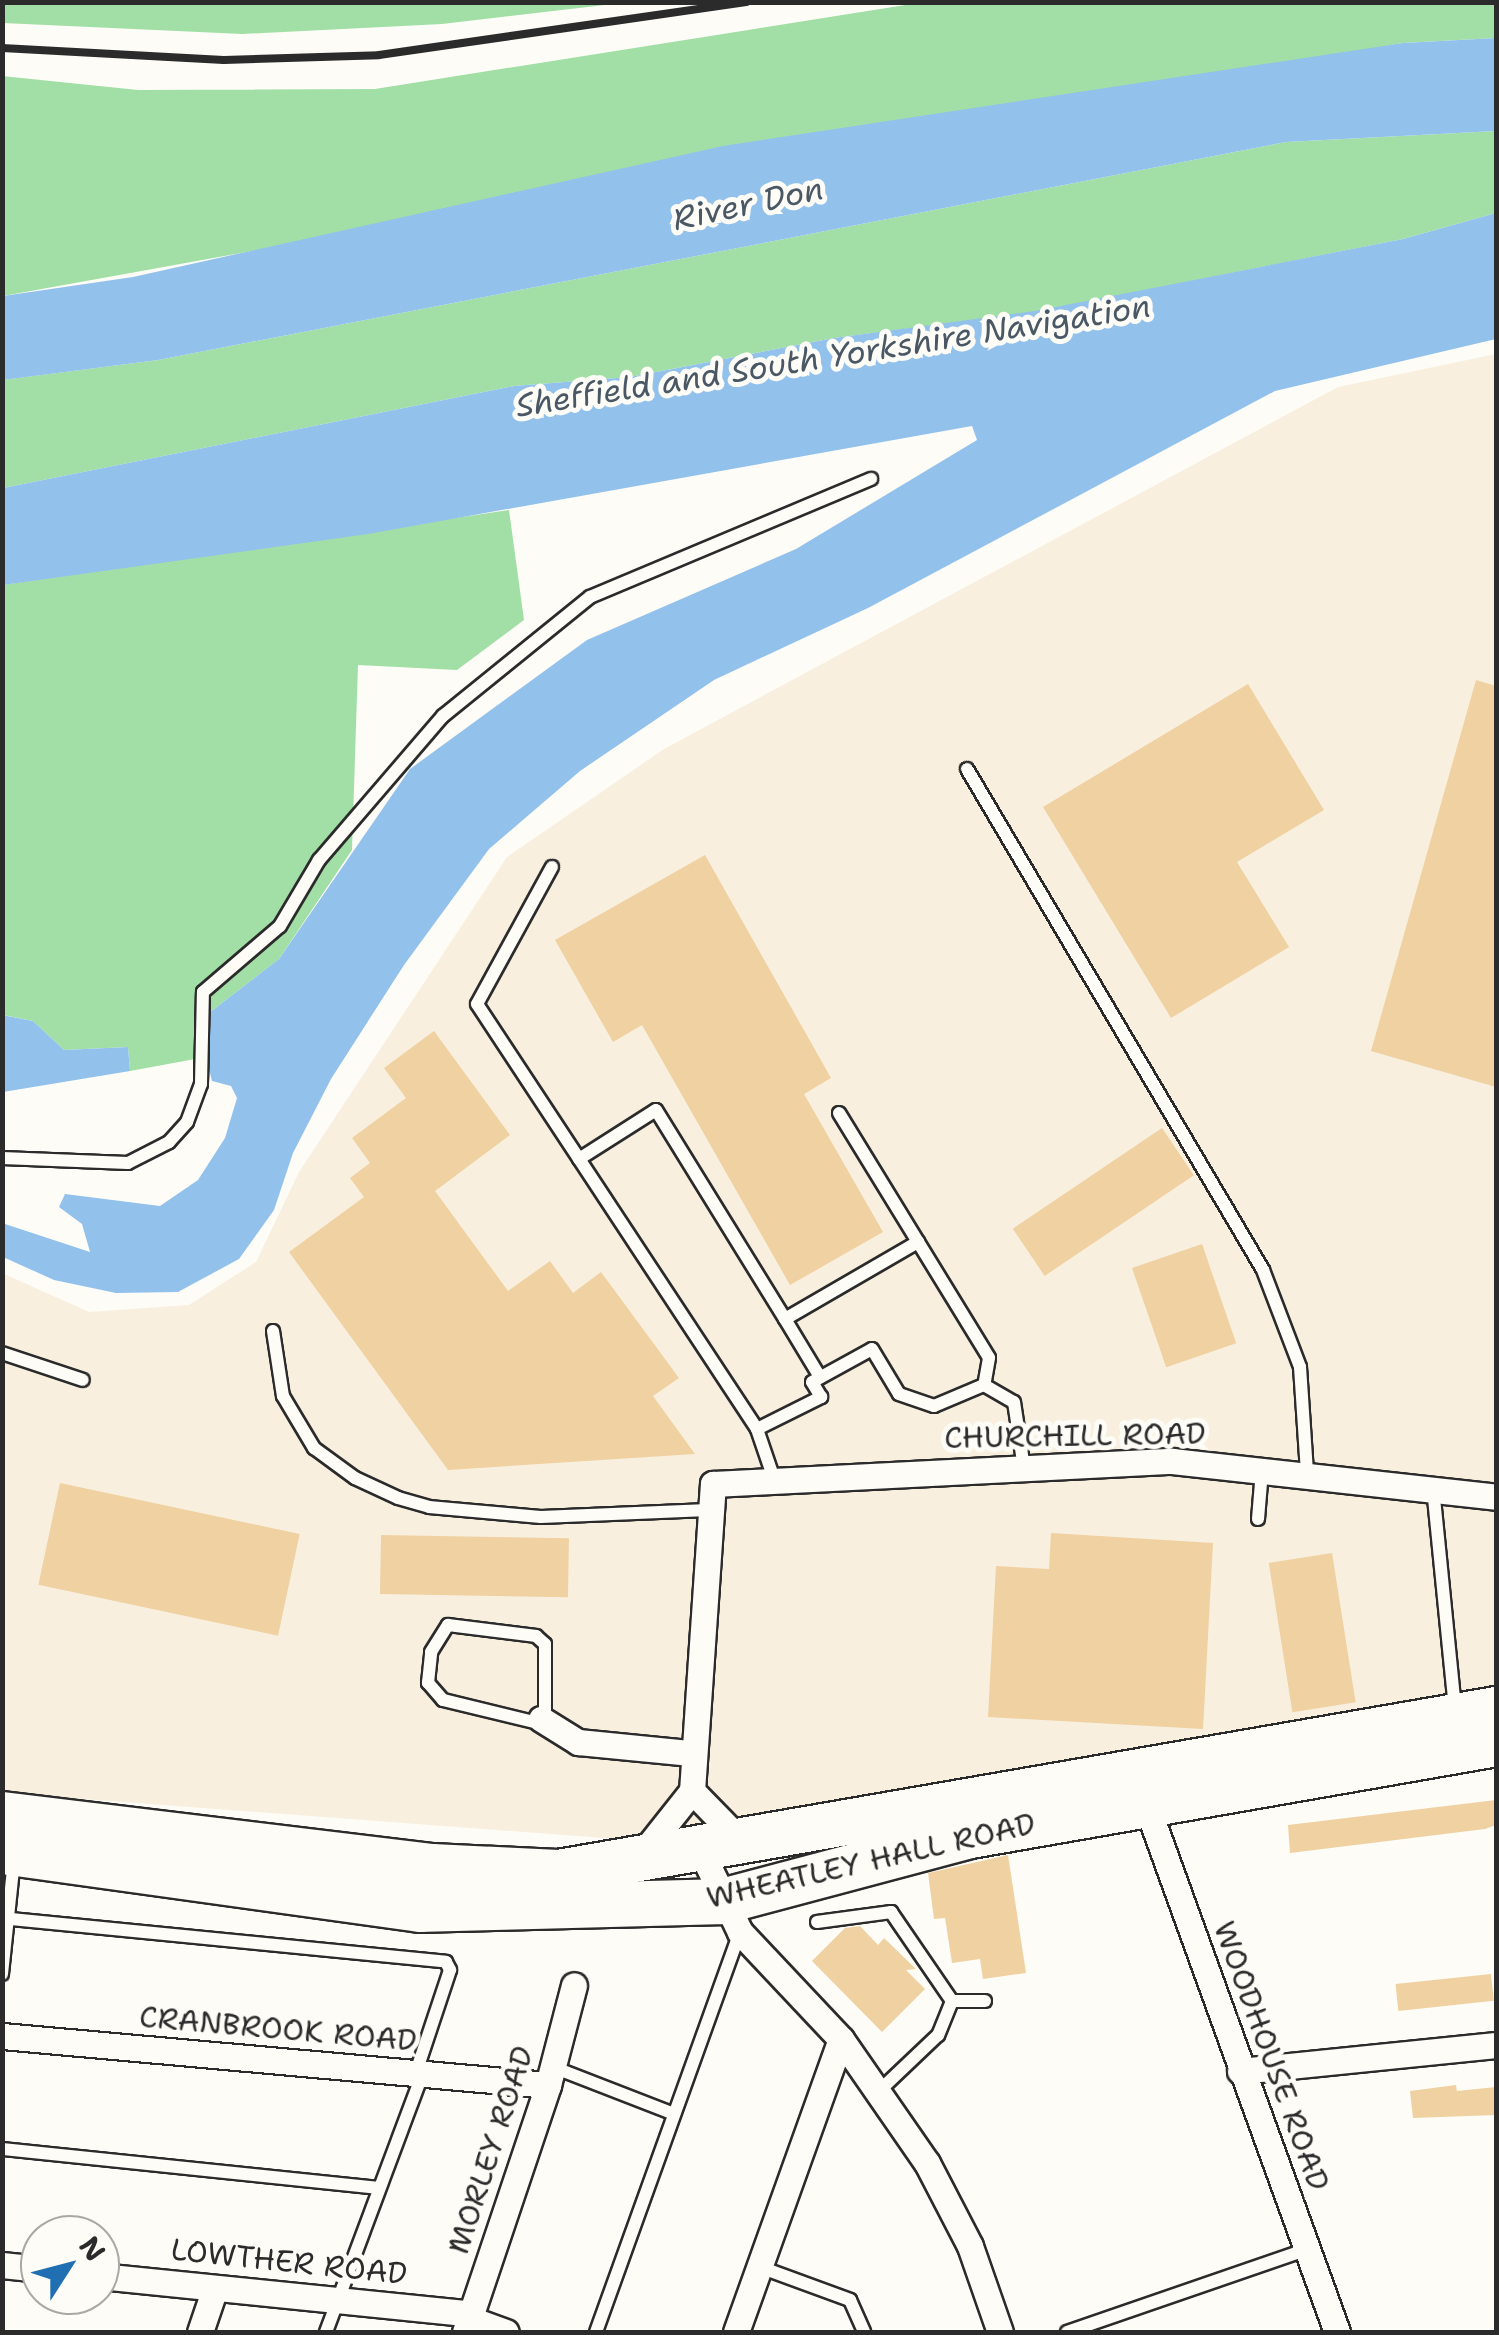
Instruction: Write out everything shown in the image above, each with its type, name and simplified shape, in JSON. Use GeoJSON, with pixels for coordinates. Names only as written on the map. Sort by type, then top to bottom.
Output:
{"type":"FeatureCollection","features":[{"type":"Feature","properties":{"kind":"highway","name":"WHEATLEY HALL ROAD"},"geometry":{"type":"LineString","coordinates":[[6,1839],[558,1872],[638,1857],[722,1878],[1476,1712]]}},
{"type":"Feature","properties":{"kind":"highway","name":"WHEATLEY HALL ROAD"},"geometry":{"type":"LineString","coordinates":[[6,1839],[420,1910],[722,1878],[1145,1801],[1496,1743]]}},
{"type":"Feature","properties":{"kind":"street","name":"CHURCHILL ROAD"},"geometry":{"type":"LineString","coordinates":[[708,1510],[713,1484],[1172,1461],[1306,1472],[1496,1497]]}},
{"type":"Feature","properties":{"kind":"street"},"geometry":{"type":"LineString","coordinates":[[708,1510],[691,1752],[692,1791],[722,1878],[880,2090],[970,2246],[1000,2332]]}},
{"type":"Feature","properties":{"kind":"street"},"geometry":{"type":"LineString","coordinates":[[542,1720],[578,1742],[691,1752]]}},
{"type":"Feature","properties":{"kind":"street"},"geometry":{"type":"LineString","coordinates":[[638,1857],[692,1791]]}},
{"type":"Feature","properties":{"kind":"street","name":"WOODHOUSE ROAD"},"geometry":{"type":"LineString","coordinates":[[1145,1801],[1337,2332]]}},
{"type":"Feature","properties":{"kind":"street","name":"MORLEY ROAD"},"geometry":{"type":"LineString","coordinates":[[469,2322],[550,2076],[574,1986]]}},
{"type":"Feature","properties":{"kind":"street","name":"CRANBROOK ROAD"},"geometry":{"type":"LineString","coordinates":[[2,2036],[419,2075],[550,2076]]}},
{"type":"Feature","properties":{"kind":"street"},"geometry":{"type":"LineString","coordinates":[[736,2332],[841,2039]]}},
{"type":"Feature","properties":{"kind":"street"},"geometry":{"type":"LineString","coordinates":[[1240,2071],[1496,2046]]}},
{"type":"Feature","properties":{"kind":"street","name":"LOWTHER ROAD"},"geometry":{"type":"LineString","coordinates":[[120,2278],[338,2298],[506,2332]]}},
{"type":"Feature","properties":{"kind":"street"},"geometry":{"type":"LineString","coordinates":[[200,2332],[215,2288]]}},
{"type":"Feature","properties":{"kind":"lane"},"geometry":{"type":"LineString","coordinates":[[2,1158],[128,1163],[169,1142],[187,1122],[201,1084],[203,992],[280,926],[319,860],[443,716],[590,598],[871,479]]}},
{"type":"Feature","properties":{"kind":"lane"},"geometry":{"type":"LineString","coordinates":[[967,768],[1263,1270],[1300,1367],[1306,1472]]}},
{"type":"Feature","properties":{"kind":"lane"},"geometry":{"type":"LineString","coordinates":[[552,867],[477,1004],[757,1429],[774,1479]]}},
{"type":"Feature","properties":{"kind":"lane"},"geometry":{"type":"LineString","coordinates":[[579,1160],[656,1110],[820,1377]]}},
{"type":"Feature","properties":{"kind":"lane"},"geometry":{"type":"LineString","coordinates":[[840,1113],[989,1358],[984,1385]]}},
{"type":"Feature","properties":{"kind":"lane"},"geometry":{"type":"LineString","coordinates":[[785,1320],[918,1242]]}},
{"type":"Feature","properties":{"kind":"lane"},"geometry":{"type":"LineString","coordinates":[[272,1331],[283,1396],[314,1448],[355,1478],[398,1498],[429,1507],[541,1516],[708,1510]]}},
{"type":"Feature","properties":{"kind":"lane"},"geometry":{"type":"LineString","coordinates":[[757,1429],[820,1397],[812,1382],[872,1349],[899,1394],[934,1406],[984,1385]]}},
{"type":"Feature","properties":{"kind":"lane"},"geometry":{"type":"LineString","coordinates":[[2,1354],[84,1380]]}},
{"type":"Feature","properties":{"kind":"lane"},"geometry":{"type":"LineString","coordinates":[[984,1385],[1014,1402],[1024,1468]]}},
{"type":"Feature","properties":{"kind":"lane"},"geometry":{"type":"LineString","coordinates":[[1258,1518],[1262,1468]]}},
{"type":"Feature","properties":{"kind":"lane"},"geometry":{"type":"LineString","coordinates":[[1433,1488],[1476,1712]]}},
{"type":"Feature","properties":{"kind":"lane"},"geometry":{"type":"LineString","coordinates":[[448,1625],[536,1636],[550,1655],[542,1720],[443,1700],[428,1684],[440,1634],[448,1625]]}},
{"type":"Feature","properties":{"kind":"lane"},"geometry":{"type":"LineString","coordinates":[[2,1974],[10,1918],[6,1839]]}},
{"type":"Feature","properties":{"kind":"lane"},"geometry":{"type":"LineString","coordinates":[[596,2332],[674,2114],[722,1878]]}},
{"type":"Feature","properties":{"kind":"lane"},"geometry":{"type":"LineString","coordinates":[[818,1922],[891,1912],[952,2001]]}},
{"type":"Feature","properties":{"kind":"lane"},"geometry":{"type":"LineString","coordinates":[[10,1918],[450,1964],[419,2075],[326,2332]]}},
{"type":"Feature","properties":{"kind":"lane"},"geometry":{"type":"LineString","coordinates":[[952,2001],[985,2001]]}},
{"type":"Feature","properties":{"kind":"lane"},"geometry":{"type":"LineString","coordinates":[[880,2090],[938,2035],[952,2001]]}},
{"type":"Feature","properties":{"kind":"lane"},"geometry":{"type":"LineString","coordinates":[[550,2076],[674,2114]]}},
{"type":"Feature","properties":{"kind":"lane"},"geometry":{"type":"LineString","coordinates":[[2,2149],[378,2188]]}},
{"type":"Feature","properties":{"kind":"lane"},"geometry":{"type":"LineString","coordinates":[[1067,2332],[1308,2250]]}},
{"type":"Feature","properties":{"kind":"lane"},"geometry":{"type":"LineString","coordinates":[[760,2267],[850,2300],[864,2332]]}},
{"type":"Feature","properties":{"kind":"shaded area"},"geometry":{"type":"Polygon","coordinates":[[[1496,354],[1496,1709],[698,1845],[3,1793],[2,1273],[89,1312],[189,1305],[256,1262],[299,1172],[507,857],[664,749],[1338,387],[1496,354]]]}},
{"type":"Feature","properties":{"kind":"green space"},"geometry":{"type":"Polygon","coordinates":[[[3,2],[622,3],[442,24],[242,34],[3,23],[3,2]]]}},
{"type":"Feature","properties":{"kind":"green space"},"geometry":{"type":"Polygon","coordinates":[[[918,3],[1496,3],[1496,38],[1403,43],[3,296],[2,76],[138,90],[375,89],[918,3]]]}},
{"type":"Feature","properties":{"kind":"green space"},"geometry":{"type":"Polygon","coordinates":[[[1496,131],[1496,213],[1403,239],[1035,312],[834,338],[630,377],[514,386],[3,488],[2,380],[158,360],[1286,142],[1496,131]]]}},
{"type":"Feature","properties":{"kind":"green space"},"geometry":{"type":"Polygon","coordinates":[[[509,510],[524,620],[457,670],[358,665],[352,850],[279,959],[209,1013],[206,1057],[130,1071],[128,1047],[64,1050],[33,1021],[3,1015],[2,585],[509,510]]]}},
{"type":"Feature","properties":{"kind":"water","name":"River Don"},"geometry":{"type":"Polygon","coordinates":[[[1496,38],[1496,131],[1286,142],[158,360],[3,380],[3,296],[133,277],[723,146],[1403,43],[1496,38]]]}},
{"type":"Feature","properties":{"kind":"water","name":"Sheffield and South Yorkshire Navigation"},"geometry":{"type":"Polygon","coordinates":[[[1496,213],[1496,339],[1275,391],[868,608],[714,680],[580,771],[489,849],[404,965],[331,1079],[293,1153],[274,1210],[239,1259],[178,1292],[116,1293],[54,1280],[3,1257],[2,1223],[90,1252],[82,1224],[59,1207],[65,1194],[160,1206],[198,1180],[225,1138],[237,1098],[231,1086],[212,1081],[206,1057],[209,1013],[279,959],[410,769],[587,640],[796,549],[977,440],[972,426],[368,534],[3,585],[3,488],[514,386],[630,377],[834,338],[1035,311],[1403,239],[1496,213]]]}},
{"type":"Feature","properties":{"kind":"water"},"geometry":{"type":"Polygon","coordinates":[[[2,1015],[33,1021],[64,1050],[128,1047],[130,1071],[3,1092],[2,1015]]]}},
{"type":"Feature","properties":{"kind":"building"},"geometry":{"type":"Polygon","coordinates":[[[1476,680],[1496,686],[1496,1087],[1371,1051],[1476,680]]]}},
{"type":"Feature","properties":{"kind":"building"},"geometry":{"type":"Polygon","coordinates":[[[1248,684],[1324,810],[1237,862],[1289,947],[1171,1018],[1043,807],[1248,684]]]}},
{"type":"Feature","properties":{"kind":"building"},"geometry":{"type":"Polygon","coordinates":[[[705,855],[831,1078],[804,1094],[883,1232],[790,1285],[642,1025],[613,1042],[555,940],[705,855]]]}},
{"type":"Feature","properties":{"kind":"building"},"geometry":{"type":"Polygon","coordinates":[[[434,1031],[510,1135],[435,1191],[508,1291],[550,1261],[573,1293],[601,1272],[679,1378],[653,1396],[695,1454],[448,1470],[289,1252],[364,1197],[350,1178],[370,1163],[352,1138],[406,1098],[384,1068],[434,1031]]]}},
{"type":"Feature","properties":{"kind":"building"},"geometry":{"type":"Polygon","coordinates":[[[1162,1128],[1194,1175],[1045,1276],[1013,1229],[1162,1128]]]}},
{"type":"Feature","properties":{"kind":"building"},"geometry":{"type":"Polygon","coordinates":[[[1202,1244],[1236,1343],[1166,1367],[1132,1268],[1202,1244]]]}},
{"type":"Feature","properties":{"kind":"building"},"geometry":{"type":"Polygon","coordinates":[[[60,1483],[300,1534],[278,1636],[38,1585],[60,1483]]]}},
{"type":"Feature","properties":{"kind":"building"},"geometry":{"type":"Polygon","coordinates":[[[1051,1533],[1213,1543],[1203,1729],[988,1717],[996,1566],[1049,1569],[1051,1533]]]}},
{"type":"Feature","properties":{"kind":"building"},"geometry":{"type":"Polygon","coordinates":[[[381,1535],[569,1538],[568,1597],[380,1594],[381,1535]]]}},
{"type":"Feature","properties":{"kind":"building"},"geometry":{"type":"Polygon","coordinates":[[[1332,1553],[1356,1702],[1292,1712],[1269,1563],[1332,1553]]]}},
{"type":"Feature","properties":{"kind":"building"},"geometry":{"type":"Polygon","coordinates":[[[1496,1800],[1496,1825],[1485,1829],[1290,1853],[1288,1825],[1496,1800]]]}},
{"type":"Feature","properties":{"kind":"building"},"geometry":{"type":"Polygon","coordinates":[[[1008,1855],[1026,1973],[983,1979],[980,1959],[952,1963],[945,1918],[934,1919],[928,1873],[1008,1855]]]}},
{"type":"Feature","properties":{"kind":"building"},"geometry":{"type":"Polygon","coordinates":[[[860,1926],[878,1945],[884,1938],[916,1969],[906,1970],[925,1989],[882,2032],[812,1961],[845,1928],[860,1926]]]}},
{"type":"Feature","properties":{"kind":"building"},"geometry":{"type":"Polygon","coordinates":[[[1491,1974],[1494,2001],[1398,2011],[1396,1984],[1491,1974]]]}},
{"type":"Feature","properties":{"kind":"building"},"geometry":{"type":"Polygon","coordinates":[[[1456,2085],[1457,2091],[1496,2087],[1496,2115],[1413,2118],[1410,2091],[1456,2085]]]}},
{"type":"Feature","properties":{"kind":"railway"},"geometry":{"type":"LineString","coordinates":[[2,48],[224,60],[379,55],[746,2]]}}]}
